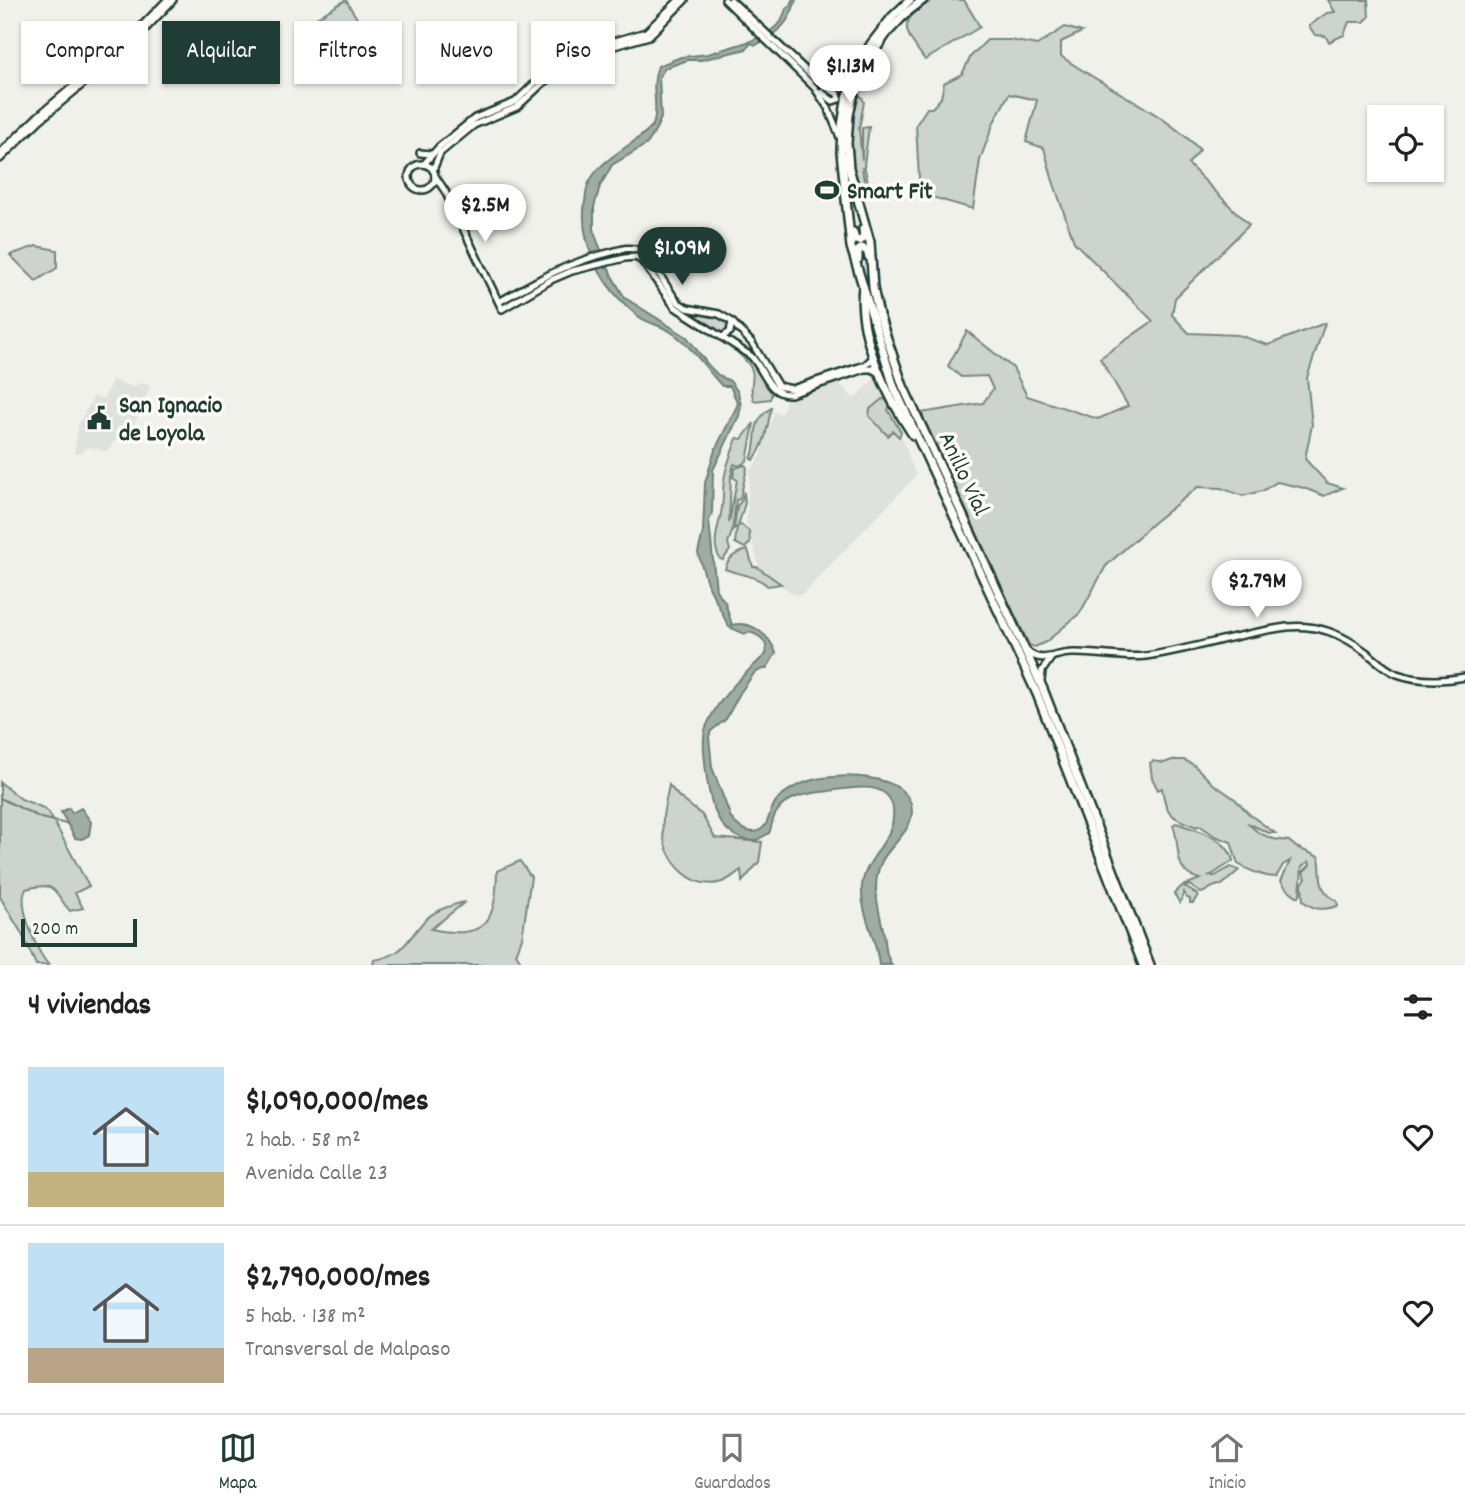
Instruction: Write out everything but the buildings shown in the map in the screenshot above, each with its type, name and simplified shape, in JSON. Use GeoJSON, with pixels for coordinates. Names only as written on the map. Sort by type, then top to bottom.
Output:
{"type":"FeatureCollection","features":[{"type":"Feature","properties":{"kind":"highway","name":"Anillo Víal"},"geometry":{"type":"LineString","coordinates":[[910,0],[876,36],[853,79],[843,114],[841,140],[851,247],[888,372],[1037,694],[1143,965]]}},
{"type":"Feature","properties":{"kind":"highway","name":"Anillo Víal"},"geometry":{"type":"LineString","coordinates":[[923,0],[887,33],[863,68],[856,84],[849,115],[849,168],[870,242],[873,288],[879,315],[896,369],[1043,690],[1150,965]]}},
{"type":"Feature","properties":{"kind":"highway"},"geometry":{"type":"LineString","coordinates":[[847,208],[853,237],[859,241],[864,237],[859,206]]}},
{"type":"Feature","properties":{"kind":"highway"},"geometry":{"type":"LineString","coordinates":[[873,275],[867,251],[862,248],[857,253],[862,280],[863,316],[874,355],[886,389],[904,422],[926,452]]}},
{"type":"Feature","properties":{"kind":"street"},"geometry":{"type":"LineString","coordinates":[[0,153],[47,108],[127,41],[167,0]]}},
{"type":"Feature","properties":{"kind":"street"},"geometry":{"type":"LineString","coordinates":[[0,159],[40,120],[132,43],[173,0]]}},
{"type":"Feature","properties":{"kind":"street"},"geometry":{"type":"LineString","coordinates":[[445,191],[431,187],[420,190],[414,188],[409,181],[411,170],[416,165],[424,164],[434,152],[475,118],[515,102],[536,82],[589,49],[646,32],[679,0]]}},
{"type":"Feature","properties":{"kind":"street"},"geometry":{"type":"LineString","coordinates":[[431,187],[440,153],[474,125],[517,107],[543,83],[590,53],[649,36],[685,0]]}},
{"type":"Feature","properties":{"kind":"street"},"geometry":{"type":"LineString","coordinates":[[725,0],[816,80],[838,94],[839,99],[833,101],[816,89],[770,41]]}},
{"type":"Feature","properties":{"kind":"street"},"geometry":{"type":"LineString","coordinates":[[731,0],[755,27]]}},
{"type":"Feature","properties":{"kind":"street"},"geometry":{"type":"LineString","coordinates":[[816,80],[836,85],[853,79]]}},
{"type":"Feature","properties":{"kind":"street"},"geometry":{"type":"LineString","coordinates":[[816,89],[828,108],[841,140]]}},
{"type":"Feature","properties":{"kind":"street"},"geometry":{"type":"LineString","coordinates":[[420,153],[428,155],[434,152]]}},
{"type":"Feature","properties":{"kind":"street"},"geometry":{"type":"LineString","coordinates":[[424,164],[434,173],[445,191],[502,309],[558,277],[588,267],[636,257],[642,261],[675,307],[756,361],[772,387],[782,394],[791,394],[865,369],[880,373]]}},
{"type":"Feature","properties":{"kind":"street"},"geometry":{"type":"LineString","coordinates":[[499,302],[555,270],[585,258],[634,248],[641,252],[674,298],[683,306],[719,314],[731,321],[745,334],[775,383],[786,389],[868,364],[874,355]]}},
{"type":"Feature","properties":{"kind":"street"},"geometry":{"type":"LineString","coordinates":[[722,337],[730,332],[731,321]]}},
{"type":"Feature","properties":{"kind":"street"},"geometry":{"type":"LineString","coordinates":[[737,346],[737,337],[745,334]]}},
{"type":"Feature","properties":{"kind":"street"},"geometry":{"type":"LineString","coordinates":[[1025,650],[1039,659],[1076,653],[1149,655],[1274,629],[1305,626],[1334,633],[1397,674],[1427,680],[1465,677]]}},
{"type":"Feature","properties":{"kind":"street"},"geometry":{"type":"LineString","coordinates":[[1043,690],[1042,671],[1053,656]]}},
{"type":"Feature","properties":{"kind":"shaded area"},"geometry":{"type":"Polygon","coordinates":[[[346,0],[358,21],[311,21],[346,0]]]}},
{"type":"Feature","properties":{"kind":"shaded area"},"geometry":{"type":"Polygon","coordinates":[[[792,0],[796,0],[786,22],[756,45],[751,43],[746,49],[701,60],[688,60],[665,68],[659,77],[661,118],[647,144],[612,165],[600,186],[594,207],[594,231],[612,276],[625,298],[687,337],[709,366],[730,381],[738,392],[741,406],[739,416],[713,470],[712,514],[709,520],[716,590],[725,602],[732,625],[753,627],[765,635],[776,653],[767,668],[755,672],[726,719],[711,731],[709,737],[712,767],[731,818],[747,831],[762,829],[775,803],[784,793],[800,784],[821,778],[870,778],[899,788],[908,798],[912,811],[911,819],[885,855],[878,870],[876,888],[886,950],[892,965],[879,965],[862,896],[865,873],[892,824],[893,808],[884,793],[876,789],[857,787],[800,796],[781,807],[769,833],[755,841],[730,832],[722,824],[711,801],[706,775],[705,729],[726,695],[766,654],[765,642],[757,635],[750,632],[745,634],[729,627],[707,583],[698,553],[703,532],[705,483],[715,450],[738,404],[730,386],[722,386],[679,338],[638,316],[614,293],[604,280],[590,250],[584,218],[587,187],[594,175],[609,159],[653,125],[654,82],[658,66],[681,57],[708,54],[767,34],[781,22],[792,0]]]}},
{"type":"Feature","properties":{"kind":"shaded area"},"geometry":{"type":"Polygon","coordinates":[[[933,0],[964,0],[980,27],[925,60],[911,40],[907,26],[914,14],[933,0]]]}},
{"type":"Feature","properties":{"kind":"shaded area"},"geometry":{"type":"Polygon","coordinates":[[[1328,0],[1368,0],[1369,17],[1364,22],[1349,22],[1344,35],[1329,42],[1325,36],[1315,35],[1309,26],[1327,13],[1335,12],[1328,0]]]}},
{"type":"Feature","properties":{"kind":"shaded area"},"geometry":{"type":"Polygon","coordinates":[[[1065,27],[1082,32],[1061,42],[1061,56],[1168,123],[1200,150],[1188,164],[1249,225],[1175,298],[1172,315],[1189,333],[1238,335],[1268,345],[1325,323],[1307,378],[1312,425],[1305,459],[1327,483],[1343,488],[1324,496],[1277,482],[1262,491],[1243,496],[1221,488],[1198,487],[1106,566],[1080,613],[1046,642],[1035,647],[1029,645],[921,413],[983,403],[993,389],[987,376],[961,377],[948,366],[967,331],[1013,368],[1027,396],[1098,419],[1128,406],[1100,358],[1153,321],[1074,242],[1044,148],[1026,142],[1037,100],[1009,94],[994,122],[980,160],[973,209],[925,195],[919,178],[916,125],[927,108],[932,108],[941,98],[944,83],[962,74],[971,56],[987,40],[1010,40],[1037,45],[1065,27]]]}},
{"type":"Feature","properties":{"kind":"shaded area"},"geometry":{"type":"Polygon","coordinates":[[[857,95],[862,97],[864,102],[859,129],[862,160],[862,128],[869,127],[864,165],[870,190],[867,193],[862,167],[866,194],[863,210],[852,168],[851,153],[851,123],[857,95]]]}},
{"type":"Feature","properties":{"kind":"shaded area"},"geometry":{"type":"Polygon","coordinates":[[[36,246],[57,250],[57,268],[36,281],[10,255],[36,246]]]}},
{"type":"Feature","properties":{"kind":"shaded area"},"geometry":{"type":"Polygon","coordinates":[[[690,313],[724,319],[730,329],[726,333],[721,332],[690,313]]]}},
{"type":"Feature","properties":{"kind":"shaded area"},"geometry":{"type":"Polygon","coordinates":[[[739,351],[754,365],[765,381],[772,393],[770,399],[754,401],[753,373],[739,351]]]}},
{"type":"Feature","properties":{"kind":"shaded area"},"geometry":{"type":"Polygon","coordinates":[[[878,375],[889,399],[885,409],[900,432],[916,476],[803,594],[795,595],[760,570],[746,521],[750,471],[760,457],[774,412],[782,413],[786,399],[838,382],[854,399],[878,375]]]}},
{"type":"Feature","properties":{"kind":"shaded area"},"geometry":{"type":"Polygon","coordinates":[[[112,380],[133,387],[140,383],[151,385],[134,425],[106,451],[89,447],[77,455],[74,453],[79,423],[94,396],[104,399],[112,380]]]}},
{"type":"Feature","properties":{"kind":"shaded area"},"geometry":{"type":"Polygon","coordinates":[[[882,399],[891,403],[888,410],[901,432],[899,437],[893,431],[888,436],[869,416],[870,409],[882,399]]]}},
{"type":"Feature","properties":{"kind":"shaded area"},"geometry":{"type":"Polygon","coordinates":[[[771,408],[763,442],[753,460],[751,459],[759,420],[771,408]]]}},
{"type":"Feature","properties":{"kind":"shaded area"},"geometry":{"type":"Polygon","coordinates":[[[754,423],[747,461],[739,466],[734,464],[731,476],[729,523],[737,480],[733,477],[735,468],[745,465],[747,468],[740,499],[736,500],[728,543],[730,550],[723,560],[717,552],[716,540],[726,470],[737,438],[742,439],[754,423]]]}},
{"type":"Feature","properties":{"kind":"shaded area"},"geometry":{"type":"Polygon","coordinates":[[[744,492],[745,503],[738,526],[742,525],[749,531],[750,543],[745,548],[735,543],[737,527],[734,529],[737,506],[744,492]]]}},
{"type":"Feature","properties":{"kind":"shaded area"},"geometry":{"type":"Polygon","coordinates":[[[748,550],[753,567],[781,584],[768,586],[753,577],[725,569],[734,556],[748,550]]]}},
{"type":"Feature","properties":{"kind":"shaded area"},"geometry":{"type":"Polygon","coordinates":[[[1184,760],[1194,765],[1212,783],[1275,833],[1247,823],[1259,833],[1273,839],[1289,841],[1319,857],[1321,882],[1325,892],[1337,901],[1338,906],[1319,909],[1303,901],[1302,884],[1306,878],[1303,872],[1310,865],[1309,861],[1302,867],[1298,897],[1281,881],[1290,861],[1283,865],[1276,877],[1256,873],[1238,864],[1231,842],[1171,814],[1162,788],[1158,790],[1152,778],[1150,763],[1184,760]]]}},
{"type":"Feature","properties":{"kind":"shaded area"},"geometry":{"type":"Polygon","coordinates":[[[0,782],[21,799],[49,813],[89,886],[75,893],[83,908],[70,911],[50,887],[26,889],[26,917],[39,951],[49,965],[36,965],[22,934],[0,897],[0,782]]]}},
{"type":"Feature","properties":{"kind":"shaded area"},"geometry":{"type":"Polygon","coordinates":[[[669,785],[679,797],[702,815],[715,838],[762,842],[759,862],[742,882],[741,870],[725,881],[711,884],[691,878],[675,864],[665,844],[663,833],[663,815],[669,785]]]}},
{"type":"Feature","properties":{"kind":"shaded area"},"geometry":{"type":"Polygon","coordinates":[[[69,808],[72,813],[81,808],[91,822],[89,835],[82,839],[75,838],[61,812],[69,808]]]}},
{"type":"Feature","properties":{"kind":"shaded area"},"geometry":{"type":"Polygon","coordinates":[[[1176,823],[1210,836],[1230,853],[1233,861],[1210,876],[1231,867],[1239,870],[1222,885],[1201,893],[1189,885],[1185,887],[1198,895],[1193,903],[1190,903],[1184,892],[1180,903],[1174,894],[1182,886],[1200,879],[1191,876],[1181,865],[1173,825],[1176,823]]]}},
{"type":"Feature","properties":{"kind":"shaded area"},"geometry":{"type":"Polygon","coordinates":[[[520,861],[531,877],[522,938],[516,954],[523,965],[373,965],[374,960],[399,950],[425,920],[449,906],[465,902],[431,929],[464,932],[484,924],[494,904],[497,871],[520,861]]]}},
{"type":"Feature","properties":{"kind":"waterway"},"geometry":{"type":"LineString","coordinates":[[0,798],[41,818],[67,824]]}},
{"type":"Feature","properties":{"kind":"place","name":"Smart Fit"},"geometry":{"type":"Point","coordinates":[827,190]}},
{"type":"Feature","properties":{"kind":"place","name":"San Ignacio de Loyola"},"geometry":{"type":"Point","coordinates":[99,418]}}]}
